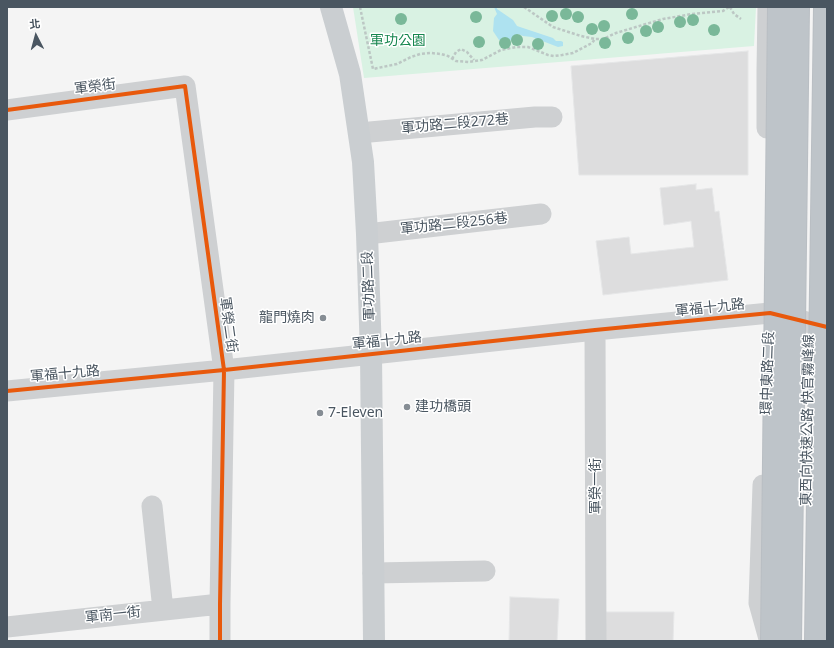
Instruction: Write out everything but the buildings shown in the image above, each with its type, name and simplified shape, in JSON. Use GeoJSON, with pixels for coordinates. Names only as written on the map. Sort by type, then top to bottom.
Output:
{"type":"FeatureCollection","features":[{"type":"Feature","properties":{"kind":"highway"},"geometry":{"type":"LineString","coordinates":[[771,641],[779,7]]}},
{"type":"Feature","properties":{"kind":"highway","name":"東西向快速公路 快官霧峰線"},"geometry":{"type":"LineString","coordinates":[[790,641],[798,7]]}},
{"type":"Feature","properties":{"kind":"highway","name":"東西向快速公路 快官霧峰線"},"geometry":{"type":"LineString","coordinates":[[816,641],[825,7]]}},
{"type":"Feature","properties":{"kind":"main road","name":"軍功路二段"},"geometry":{"type":"LineString","coordinates":[[331,7],[350,74],[363,162],[371,354],[374,641]]}},
{"type":"Feature","properties":{"kind":"street","name":"環中東路二段"},"geometry":{"type":"LineString","coordinates":[[768,7],[767,70],[778,314],[782,641]]}},
{"type":"Feature","properties":{"kind":"street","name":"環中東路二段"},"geometry":{"type":"LineString","coordinates":[[771,641],[759,603],[778,314],[788,7]]}},
{"type":"Feature","properties":{"kind":"street","name":"軍榮街"},"geometry":{"type":"LineString","coordinates":[[7,110],[185,86]]}},
{"type":"Feature","properties":{"kind":"street","name":"軍榮二街"},"geometry":{"type":"LineString","coordinates":[[185,86],[224,370],[220,641]]}},
{"type":"Feature","properties":{"kind":"street","name":"軍功路二段272巷"},"geometry":{"type":"LineString","coordinates":[[359,133],[552,117]]}},
{"type":"Feature","properties":{"kind":"street","name":"軍功路二段256巷"},"geometry":{"type":"LineString","coordinates":[[367,234],[541,214]]}},
{"type":"Feature","properties":{"kind":"street"},"geometry":{"type":"LineString","coordinates":[[778,314],[827,327]]}},
{"type":"Feature","properties":{"kind":"street","name":"軍福十九路"},"geometry":{"type":"LineString","coordinates":[[7,391],[224,370],[595,330],[778,314]]}},
{"type":"Feature","properties":{"kind":"street","name":"軍榮一街"},"geometry":{"type":"LineString","coordinates":[[595,330],[596,641]]}},
{"type":"Feature","properties":{"kind":"street"},"geometry":{"type":"LineString","coordinates":[[152,506],[163,610]]}},
{"type":"Feature","properties":{"kind":"street"},"geometry":{"type":"LineString","coordinates":[[373,573],[485,571]]}},
{"type":"Feature","properties":{"kind":"street","name":"軍南一街"},"geometry":{"type":"LineString","coordinates":[[7,626],[220,604]]}},
{"type":"Feature","properties":{"kind":"path"},"geometry":{"type":"LineString","coordinates":[[360,7],[373,69],[397,64],[420,54],[431,53],[441,54],[464,62],[482,60],[501,50],[516,47],[528,47],[548,55],[562,55],[572,53],[592,43],[595,39]]}},
{"type":"Feature","properties":{"kind":"path"},"geometry":{"type":"LineString","coordinates":[[524,7],[553,27],[595,39],[603,38],[663,19],[723,11],[729,7],[734,14],[741,19]]}},
{"type":"Feature","properties":{"kind":"path"},"geometry":{"type":"LineString","coordinates":[[452,59],[456,52],[461,49],[475,60]]}},
{"type":"Feature","properties":{"kind":"green space","name":"軍功公園"},"geometry":{"type":"Polygon","coordinates":[[[353,7],[756,7],[754,46],[364,78],[353,7]]]}},
{"type":"Feature","properties":{"kind":"water"},"geometry":{"type":"Polygon","coordinates":[[[494,7],[497,7],[497,9],[513,20],[517,26],[553,38],[556,41],[561,41],[563,42],[563,46],[558,47],[532,37],[518,34],[512,40],[499,40],[493,31],[494,18],[497,14],[494,7]]]}},
{"type":"Feature","properties":{"kind":"cycle path"},"geometry":{"type":"LineString","coordinates":[[7,110],[185,86],[224,370],[220,641]]}},
{"type":"Feature","properties":{"kind":"cycle path"},"geometry":{"type":"LineString","coordinates":[[7,391],[770,313],[827,327]]}},
{"type":"Feature","properties":{"kind":"place","name":"龍門燒肉"},"geometry":{"type":"Point","coordinates":[323,318]}},
{"type":"Feature","properties":{"kind":"place","name":"建功橋頭"},"geometry":{"type":"Point","coordinates":[407,407]}},
{"type":"Feature","properties":{"kind":"place","name":"7-Eleven"},"geometry":{"type":"Point","coordinates":[320,413]}}]}
